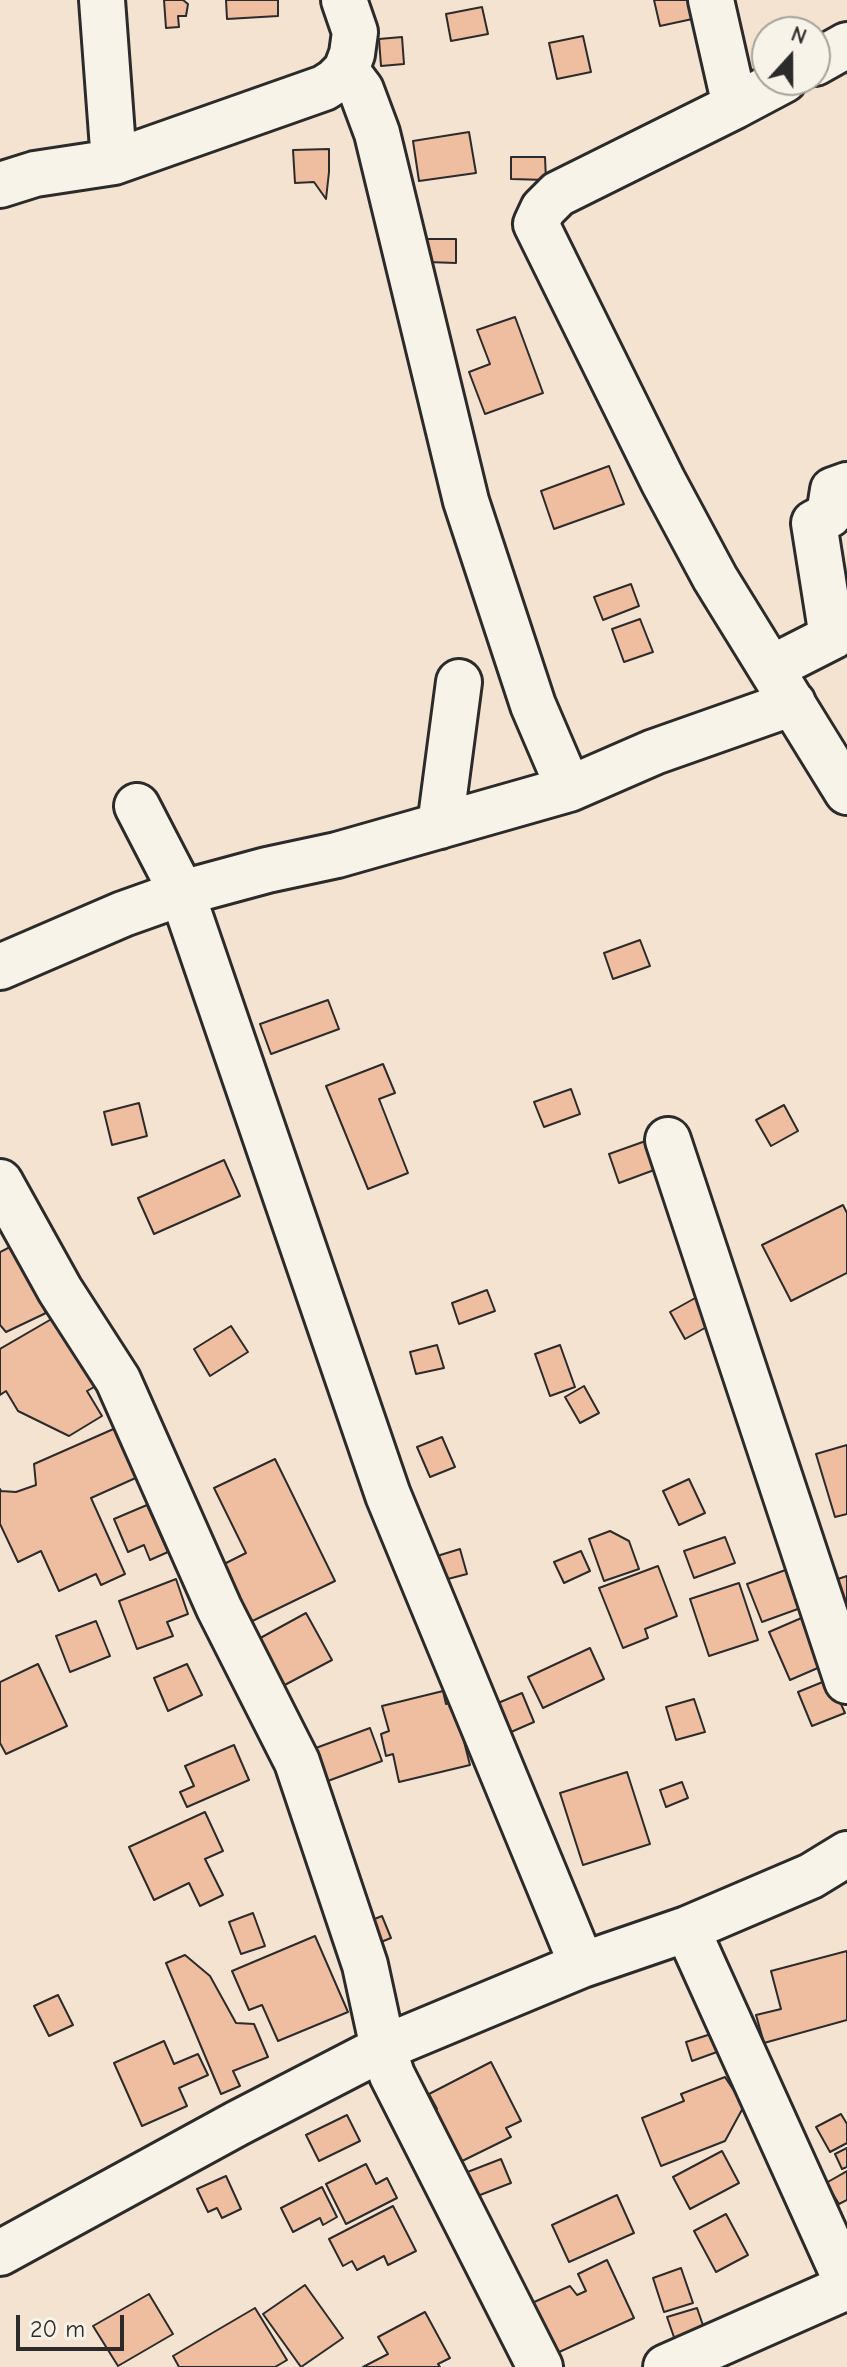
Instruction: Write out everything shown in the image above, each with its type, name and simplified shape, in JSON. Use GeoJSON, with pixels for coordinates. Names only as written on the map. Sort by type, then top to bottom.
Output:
{"type":"FeatureCollection","features":[{"type":"Feature","properties":{"kind":"street"},"geometry":{"type":"LineString","coordinates":[[102,0],[114,162]]}},
{"type":"Feature","properties":{"kind":"street"},"geometry":{"type":"LineString","coordinates":[[0,185],[35,174],[114,162],[324,88],[346,70],[352,54],[355,32],[344,0]]}},
{"type":"Feature","properties":{"kind":"street"},"geometry":{"type":"LineString","coordinates":[[711,0],[735,106]]}},
{"type":"Feature","properties":{"kind":"street"},"geometry":{"type":"LineString","coordinates":[[346,70],[361,90],[377,133],[466,501],[533,705],[569,789]]}},
{"type":"Feature","properties":{"kind":"street"},"geometry":{"type":"LineString","coordinates":[[754,96],[558,194],[543,209],[536,224],[663,481],[715,578],[788,675],[847,792]]}},
{"type":"Feature","properties":{"kind":"street"},"geometry":{"type":"LineString","coordinates":[[0,967],[73,934],[182,893],[337,855],[569,789],[654,752],[788,675],[832,637],[814,523],[829,515],[833,490],[847,485]]}},
{"type":"Feature","properties":{"kind":"street"},"geometry":{"type":"LineString","coordinates":[[788,675],[847,669]]}},
{"type":"Feature","properties":{"kind":"street"},"geometry":{"type":"LineString","coordinates":[[440,826],[459,682]]}},
{"type":"Feature","properties":{"kind":"street"},"geometry":{"type":"LineString","coordinates":[[137,806],[182,893],[388,1495],[582,1965]]}},
{"type":"Feature","properties":{"kind":"street"},"geometry":{"type":"LineString","coordinates":[[668,1140],[847,1681]]}},
{"type":"Feature","properties":{"kind":"street"},"geometry":{"type":"LineString","coordinates":[[0,1182],[60,1290],[118,1380],[219,1608],[297,1762],[365,1965],[392,2075],[540,2367]]}},
{"type":"Feature","properties":{"kind":"street"},"geometry":{"type":"LineString","coordinates":[[0,2253],[383,2048],[582,1965],[687,1929],[811,1876],[847,1854]]}},
{"type":"Feature","properties":{"kind":"street"},"geometry":{"type":"LineString","coordinates":[[666,2367],[847,2285],[687,1929]]}},
{"type":"Feature","properties":{"kind":"building"},"geometry":{"type":"Polygon","coordinates":[[[164,0],[183,0],[188,4],[186,16],[178,16],[179,27],[166,28],[164,0]]]}},
{"type":"Feature","properties":{"kind":"building"},"geometry":{"type":"Polygon","coordinates":[[[226,0],[278,0],[278,16],[227,19],[226,0]]]}},
{"type":"Feature","properties":{"kind":"building"},"geometry":{"type":"Polygon","coordinates":[[[654,0],[693,0],[697,18],[660,26],[654,0]]]}},
{"type":"Feature","properties":{"kind":"building"},"geometry":{"type":"Polygon","coordinates":[[[482,7],[488,34],[451,41],[446,14],[482,7]]]}},
{"type":"Feature","properties":{"kind":"building"},"geometry":{"type":"Polygon","coordinates":[[[583,36],[591,72],[557,79],[549,43],[583,36]]]}},
{"type":"Feature","properties":{"kind":"building"},"geometry":{"type":"Polygon","coordinates":[[[402,37],[404,64],[381,66],[379,39],[402,37]]]}},
{"type":"Feature","properties":{"kind":"building"},"geometry":{"type":"Polygon","coordinates":[[[469,132],[476,173],[419,181],[413,141],[469,132]]]}},
{"type":"Feature","properties":{"kind":"building"},"geometry":{"type":"Polygon","coordinates":[[[329,149],[326,199],[314,182],[295,183],[293,150],[329,149]]]}},
{"type":"Feature","properties":{"kind":"building"},"geometry":{"type":"Polygon","coordinates":[[[511,157],[545,157],[546,180],[511,179],[511,157]]]}},
{"type":"Feature","properties":{"kind":"building"},"geometry":{"type":"Polygon","coordinates":[[[427,239],[456,239],[456,263],[427,262],[427,239]]]}},
{"type":"Feature","properties":{"kind":"building"},"geometry":{"type":"Polygon","coordinates":[[[515,317],[543,393],[485,414],[469,372],[490,364],[477,330],[515,317]]]}},
{"type":"Feature","properties":{"kind":"building"},"geometry":{"type":"Polygon","coordinates":[[[609,466],[624,504],[554,529],[541,491],[609,466]]]}},
{"type":"Feature","properties":{"kind":"building"},"geometry":{"type":"Polygon","coordinates":[[[631,584],[639,606],[603,620],[594,597],[631,584]]]}},
{"type":"Feature","properties":{"kind":"building"},"geometry":{"type":"Polygon","coordinates":[[[640,619],[653,652],[624,662],[612,629],[640,619]]]}},
{"type":"Feature","properties":{"kind":"building"},"geometry":{"type":"Polygon","coordinates":[[[640,940],[650,966],[613,979],[604,953],[640,940]]]}},
{"type":"Feature","properties":{"kind":"building"},"geometry":{"type":"Polygon","coordinates":[[[328,1000],[339,1029],[271,1054],[260,1024],[328,1000]]]}},
{"type":"Feature","properties":{"kind":"building"},"geometry":{"type":"Polygon","coordinates":[[[383,1064],[395,1093],[379,1099],[408,1173],[368,1189],[326,1086],[383,1064]]]}},
{"type":"Feature","properties":{"kind":"building"},"geometry":{"type":"Polygon","coordinates":[[[571,1089],[580,1114],[544,1127],[534,1102],[571,1089]]]}},
{"type":"Feature","properties":{"kind":"building"},"geometry":{"type":"Polygon","coordinates":[[[139,1103],[147,1136],[112,1145],[104,1112],[139,1103]]]}},
{"type":"Feature","properties":{"kind":"building"},"geometry":{"type":"Polygon","coordinates":[[[784,1105],[798,1131],[771,1146],[756,1120],[784,1105]]]}},
{"type":"Feature","properties":{"kind":"building"},"geometry":{"type":"Polygon","coordinates":[[[654,1138],[665,1166],[619,1183],[609,1154],[654,1138]]]}},
{"type":"Feature","properties":{"kind":"building"},"geometry":{"type":"Polygon","coordinates":[[[224,1160],[240,1196],[154,1234],[138,1198],[224,1160]]]}},
{"type":"Feature","properties":{"kind":"building"},"geometry":{"type":"Polygon","coordinates":[[[843,1205],[847,1213],[847,1273],[791,1301],[762,1245],[843,1205]]]}},
{"type":"Feature","properties":{"kind":"building"},"geometry":{"type":"Polygon","coordinates":[[[12,1246],[46,1313],[6,1332],[0,1325],[0,1252],[12,1246]]]}},
{"type":"Feature","properties":{"kind":"building"},"geometry":{"type":"Polygon","coordinates":[[[487,1290],[495,1311],[459,1324],[452,1303],[487,1290]]]}},
{"type":"Feature","properties":{"kind":"building"},"geometry":{"type":"Polygon","coordinates":[[[697,1297],[712,1324],[685,1339],[670,1312],[697,1297]]]}},
{"type":"Feature","properties":{"kind":"building"},"geometry":{"type":"Polygon","coordinates":[[[55,1317],[96,1386],[87,1391],[102,1416],[69,1436],[18,1411],[6,1391],[0,1395],[0,1349],[55,1317]]]}},
{"type":"Feature","properties":{"kind":"building"},"geometry":{"type":"Polygon","coordinates":[[[231,1326],[248,1352],[210,1376],[194,1349],[231,1326]]]}},
{"type":"Feature","properties":{"kind":"building"},"geometry":{"type":"Polygon","coordinates":[[[437,1345],[444,1368],[416,1374],[410,1352],[437,1345]]]}},
{"type":"Feature","properties":{"kind":"building"},"geometry":{"type":"Polygon","coordinates":[[[560,1345],[575,1387],[550,1396],[535,1354],[560,1345]]]}},
{"type":"Feature","properties":{"kind":"building"},"geometry":{"type":"Polygon","coordinates":[[[584,1386],[599,1413],[580,1423],[565,1397],[584,1386]]]}},
{"type":"Feature","properties":{"kind":"building"},"geometry":{"type":"Polygon","coordinates":[[[118,1427],[140,1476],[91,1498],[125,1574],[101,1585],[96,1574],[59,1591],[41,1551],[18,1562],[0,1524],[0,1489],[16,1492],[36,1485],[34,1464],[118,1427]]]}},
{"type":"Feature","properties":{"kind":"building"},"geometry":{"type":"Polygon","coordinates":[[[442,1437],[455,1467],[430,1477],[417,1447],[442,1437]]]}},
{"type":"Feature","properties":{"kind":"building"},"geometry":{"type":"Polygon","coordinates":[[[847,1445],[847,1514],[835,1517],[816,1454],[847,1445]]]}},
{"type":"Feature","properties":{"kind":"building"},"geometry":{"type":"Polygon","coordinates":[[[275,1459],[335,1581],[240,1627],[212,1570],[246,1553],[214,1488],[275,1459]]]}},
{"type":"Feature","properties":{"kind":"building"},"geometry":{"type":"Polygon","coordinates":[[[689,1479],[705,1513],[679,1525],[663,1491],[689,1479]]]}},
{"type":"Feature","properties":{"kind":"building"},"geometry":{"type":"Polygon","coordinates":[[[147,1505],[168,1552],[150,1560],[144,1545],[128,1552],[114,1519],[147,1505]]]}},
{"type":"Feature","properties":{"kind":"building"},"geometry":{"type":"Polygon","coordinates":[[[610,1531],[629,1541],[639,1569],[604,1581],[589,1539],[610,1531]]]}},
{"type":"Feature","properties":{"kind":"building"},"geometry":{"type":"Polygon","coordinates":[[[725,1537],[735,1563],[694,1578],[684,1551],[725,1537]]]}},
{"type":"Feature","properties":{"kind":"building"},"geometry":{"type":"Polygon","coordinates":[[[460,1549],[467,1574],[444,1580],[437,1556],[460,1549]]]}},
{"type":"Feature","properties":{"kind":"building"},"geometry":{"type":"Polygon","coordinates":[[[581,1551],[590,1571],[564,1583],[554,1562],[581,1551]]]}},
{"type":"Feature","properties":{"kind":"building"},"geometry":{"type":"Polygon","coordinates":[[[658,1566],[677,1616],[645,1629],[648,1638],[623,1648],[599,1588],[658,1566]]]}},
{"type":"Feature","properties":{"kind":"building"},"geometry":{"type":"Polygon","coordinates":[[[791,1568],[806,1606],[762,1622],[747,1584],[791,1568]]]}},
{"type":"Feature","properties":{"kind":"building"},"geometry":{"type":"Polygon","coordinates":[[[847,1576],[847,1613],[829,1582],[847,1576]]]}},
{"type":"Feature","properties":{"kind":"building"},"geometry":{"type":"Polygon","coordinates":[[[176,1579],[188,1614],[167,1622],[173,1636],[137,1649],[119,1601],[176,1579]]]}},
{"type":"Feature","properties":{"kind":"building"},"geometry":{"type":"Polygon","coordinates":[[[739,1583],[758,1640],[709,1656],[690,1599],[739,1583]]]}},
{"type":"Feature","properties":{"kind":"building"},"geometry":{"type":"Polygon","coordinates":[[[306,1613],[332,1660],[279,1688],[253,1642],[306,1613]]]}},
{"type":"Feature","properties":{"kind":"building"},"geometry":{"type":"Polygon","coordinates":[[[806,1616],[827,1664],[790,1680],[769,1632],[806,1616]]]}},
{"type":"Feature","properties":{"kind":"building"},"geometry":{"type":"Polygon","coordinates":[[[96,1621],[110,1656],[70,1672],[56,1636],[96,1621]]]}},
{"type":"Feature","properties":{"kind":"building"},"geometry":{"type":"Polygon","coordinates":[[[590,1648],[604,1679],[543,1708],[528,1677],[590,1648]]]}},
{"type":"Feature","properties":{"kind":"building"},"geometry":{"type":"Polygon","coordinates":[[[38,1664],[67,1726],[6,1754],[0,1743],[0,1682],[38,1664]]]}},
{"type":"Feature","properties":{"kind":"building"},"geometry":{"type":"Polygon","coordinates":[[[187,1664],[202,1695],[168,1711],[154,1678],[187,1664]]]}},
{"type":"Feature","properties":{"kind":"building"},"geometry":{"type":"Polygon","coordinates":[[[830,1679],[845,1713],[812,1726],[798,1692],[830,1679]]]}},
{"type":"Feature","properties":{"kind":"building"},"geometry":{"type":"Polygon","coordinates":[[[443,1691],[446,1704],[454,1702],[470,1765],[399,1782],[393,1754],[386,1756],[381,1734],[389,1731],[382,1706],[443,1691]]]}},
{"type":"Feature","properties":{"kind":"building"},"geometry":{"type":"Polygon","coordinates":[[[522,1693],[534,1722],[511,1732],[498,1703],[522,1693]]]}},
{"type":"Feature","properties":{"kind":"building"},"geometry":{"type":"Polygon","coordinates":[[[694,1699],[705,1732],[676,1740],[666,1707],[694,1699]]]}},
{"type":"Feature","properties":{"kind":"building"},"geometry":{"type":"Polygon","coordinates":[[[370,1728],[382,1761],[317,1785],[305,1752],[370,1728]]]}},
{"type":"Feature","properties":{"kind":"building"},"geometry":{"type":"Polygon","coordinates":[[[234,1745],[249,1780],[187,1807],[180,1792],[194,1786],[185,1766],[234,1745]]]}},
{"type":"Feature","properties":{"kind":"building"},"geometry":{"type":"Polygon","coordinates":[[[627,1772],[650,1844],[583,1865],[560,1793],[627,1772]]]}},
{"type":"Feature","properties":{"kind":"building"},"geometry":{"type":"Polygon","coordinates":[[[682,1782],[688,1798],[666,1807],[660,1790],[682,1782]]]}},
{"type":"Feature","properties":{"kind":"building"},"geometry":{"type":"Polygon","coordinates":[[[205,1812],[223,1851],[205,1859],[223,1895],[200,1906],[189,1883],[154,1900],[129,1847],[205,1812]]]}},
{"type":"Feature","properties":{"kind":"building"},"geometry":{"type":"Polygon","coordinates":[[[253,1913],[265,1946],[241,1954],[229,1922],[253,1913]]]}},
{"type":"Feature","properties":{"kind":"building"},"geometry":{"type":"Polygon","coordinates":[[[382,1916],[391,1938],[376,1944],[367,1922],[382,1916]]]}},
{"type":"Feature","properties":{"kind":"building"},"geometry":{"type":"Polygon","coordinates":[[[315,1936],[348,2012],[278,2041],[262,2005],[249,2010],[232,1971],[315,1936]]]}},
{"type":"Feature","properties":{"kind":"building"},"geometry":{"type":"Polygon","coordinates":[[[847,1951],[847,2020],[764,2043],[756,2015],[781,2009],[771,1971],[847,1951]]]}},
{"type":"Feature","properties":{"kind":"building"},"geometry":{"type":"Polygon","coordinates":[[[185,1955],[210,1976],[236,2023],[254,2024],[268,2057],[233,2071],[240,2086],[221,2094],[166,1963],[185,1955]]]}},
{"type":"Feature","properties":{"kind":"building"},"geometry":{"type":"Polygon","coordinates":[[[58,1995],[73,2025],[49,2036],[34,2006],[58,1995]]]}},
{"type":"Feature","properties":{"kind":"building"},"geometry":{"type":"Polygon","coordinates":[[[711,2034],[717,2052],[692,2061],[686,2042],[711,2034]]]}},
{"type":"Feature","properties":{"kind":"building"},"geometry":{"type":"Polygon","coordinates":[[[164,2041],[174,2064],[198,2054],[208,2075],[179,2088],[187,2106],[142,2126],[114,2063],[164,2041]]]}},
{"type":"Feature","properties":{"kind":"building"},"geometry":{"type":"Polygon","coordinates":[[[491,2062],[521,2121],[506,2128],[511,2137],[454,2165],[427,2113],[437,2109],[429,2094],[491,2062]]]}},
{"type":"Feature","properties":{"kind":"building"},"geometry":{"type":"Polygon","coordinates":[[[725,2077],[744,2106],[725,2141],[661,2166],[642,2118],[684,2101],[681,2094],[725,2077]]]}},
{"type":"Feature","properties":{"kind":"building"},"geometry":{"type":"Polygon","coordinates":[[[841,2114],[847,2124],[847,2143],[830,2152],[816,2127],[841,2114]]]}},
{"type":"Feature","properties":{"kind":"building"},"geometry":{"type":"Polygon","coordinates":[[[347,2115],[360,2141],[319,2161],[306,2135],[347,2115]]]}},
{"type":"Feature","properties":{"kind":"building"},"geometry":{"type":"Polygon","coordinates":[[[847,2148],[847,2167],[842,2169],[835,2154],[847,2148]]]}},
{"type":"Feature","properties":{"kind":"building"},"geometry":{"type":"Polygon","coordinates":[[[722,2151],[739,2183],[690,2209],[673,2177],[722,2151]]]}},
{"type":"Feature","properties":{"kind":"building"},"geometry":{"type":"Polygon","coordinates":[[[501,2159],[511,2183],[462,2202],[452,2178],[501,2159]]]}},
{"type":"Feature","properties":{"kind":"building"},"geometry":{"type":"Polygon","coordinates":[[[366,2164],[376,2184],[387,2178],[397,2198],[346,2224],[326,2184],[366,2164]]]}},
{"type":"Feature","properties":{"kind":"building"},"geometry":{"type":"Polygon","coordinates":[[[847,2171],[847,2200],[839,2204],[826,2183],[847,2171]]]}},
{"type":"Feature","properties":{"kind":"building"},"geometry":{"type":"Polygon","coordinates":[[[226,2176],[241,2209],[222,2218],[217,2208],[208,2212],[197,2189],[226,2176]]]}},
{"type":"Feature","properties":{"kind":"building"},"geometry":{"type":"Polygon","coordinates":[[[322,2187],[337,2217],[323,2225],[320,2218],[293,2232],[281,2208],[322,2187]]]}},
{"type":"Feature","properties":{"kind":"building"},"geometry":{"type":"Polygon","coordinates":[[[617,2195],[634,2233],[569,2262],[552,2225],[617,2195]]]}},
{"type":"Feature","properties":{"kind":"building"},"geometry":{"type":"Polygon","coordinates":[[[393,2206],[416,2251],[388,2265],[384,2256],[357,2270],[352,2261],[343,2266],[329,2239],[393,2206]]]}},
{"type":"Feature","properties":{"kind":"building"},"geometry":{"type":"Polygon","coordinates":[[[726,2214],[748,2255],[716,2272],[694,2231],[726,2214]]]}},
{"type":"Feature","properties":{"kind":"building"},"geometry":{"type":"Polygon","coordinates":[[[607,2260],[634,2318],[546,2358],[523,2307],[570,2286],[577,2295],[586,2291],[578,2274],[607,2260]]]}},
{"type":"Feature","properties":{"kind":"building"},"geometry":{"type":"Polygon","coordinates":[[[681,2268],[693,2303],[664,2312],[653,2278],[681,2268]]]}},
{"type":"Feature","properties":{"kind":"building"},"geometry":{"type":"Polygon","coordinates":[[[305,2285],[343,2338],[301,2367],[263,2314],[305,2285]]]}},
{"type":"Feature","properties":{"kind":"building"},"geometry":{"type":"Polygon","coordinates":[[[149,2294],[173,2334],[118,2366],[93,2326],[149,2294]]]}},
{"type":"Feature","properties":{"kind":"building"},"geometry":{"type":"Polygon","coordinates":[[[255,2308],[287,2360],[275,2367],[179,2367],[173,2356],[255,2308]]]}},
{"type":"Feature","properties":{"kind":"building"},"geometry":{"type":"Polygon","coordinates":[[[697,2308],[706,2334],[676,2343],[667,2317],[697,2308]]]}},
{"type":"Feature","properties":{"kind":"building"},"geometry":{"type":"Polygon","coordinates":[[[425,2312],[450,2358],[438,2364],[440,2367],[363,2367],[388,2354],[378,2337],[425,2312]]]}}]}
